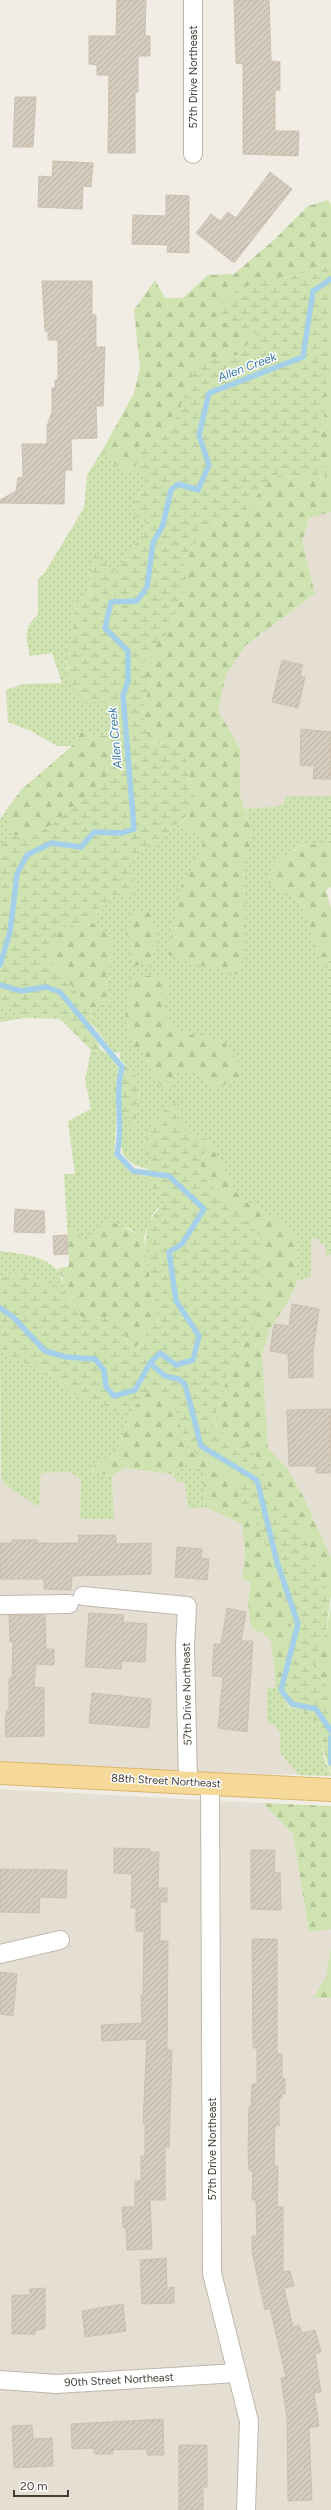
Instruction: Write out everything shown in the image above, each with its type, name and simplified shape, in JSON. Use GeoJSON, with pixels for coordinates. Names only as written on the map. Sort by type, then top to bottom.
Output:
{"type":"FeatureCollection","features":[{"type":"Feature","properties":{"kind":"main road","name":"88th Street Northeast"},"geometry":{"type":"LineString","coordinates":[[0,1773],[331,1790]]}},
{"type":"Feature","properties":{"kind":"street","name":"57th Drive Northeast"},"geometry":{"type":"LineString","coordinates":[[193,0],[193,154]]}},
{"type":"Feature","properties":{"kind":"street","name":"57th Drive Northeast"},"geometry":{"type":"LineString","coordinates":[[0,1605],[76,1600],[187,1606],[185,1646],[188,1782]]}},
{"type":"Feature","properties":{"kind":"street","name":"57th Drive Northeast"},"geometry":{"type":"LineString","coordinates":[[210,1783],[212,2273],[248,2421],[246,2510]]}},
{"type":"Feature","properties":{"kind":"street"},"geometry":{"type":"LineString","coordinates":[[0,1954],[60,1940]]}},
{"type":"Feature","properties":{"kind":"street","name":"90th Street Northeast"},"geometry":{"type":"LineString","coordinates":[[0,2380],[56,2384],[237,2373]]}},
{"type":"Feature","properties":{"kind":"shaded area"},"geometry":{"type":"Polygon","coordinates":[[[331,512],[331,796],[287,796],[281,806],[245,809],[240,794],[240,749],[218,710],[225,675],[246,645],[315,594],[301,542],[309,518],[331,512]]]}},
{"type":"Feature","properties":{"kind":"shaded area"},"geometry":{"type":"Polygon","coordinates":[[[311,1238],[318,1238],[325,1243],[326,1255],[331,1255],[331,1558],[287,1468],[268,1449],[262,1355],[270,1328],[288,1302],[297,1281],[311,1277],[311,1238]]]}},
{"type":"Feature","properties":{"kind":"shaded area"},"geometry":{"type":"Polygon","coordinates":[[[125,1468],[171,1474],[178,1482],[185,1483],[188,1508],[205,1507],[242,1524],[245,1551],[242,1579],[251,1582],[248,1601],[261,1632],[271,1640],[275,1662],[275,1688],[267,1687],[280,1734],[280,1753],[299,1775],[174,1771],[0,1761],[0,1475],[1,1479],[39,1507],[41,1473],[69,1472],[81,1479],[80,1519],[114,1519],[112,1476],[125,1468]]]}},
{"type":"Feature","properties":{"kind":"shaded area"},"geometry":{"type":"Polygon","coordinates":[[[0,1789],[263,1803],[293,1834],[309,1932],[331,1929],[331,1948],[326,1977],[313,1998],[331,1998],[331,2510],[0,2510],[0,1789]]]}},
{"type":"Feature","properties":{"kind":"green space"},"geometry":{"type":"Polygon","coordinates":[[[328,200],[331,205],[331,264],[290,277],[267,279],[221,320],[258,332],[238,355],[196,362],[179,412],[161,439],[143,448],[134,470],[120,469],[102,451],[134,393],[140,368],[134,310],[155,280],[165,298],[183,298],[208,275],[234,274],[274,240],[308,206],[328,200]]]}},
{"type":"Feature","properties":{"kind":"green space"},"geometry":{"type":"Polygon","coordinates":[[[331,264],[331,374],[324,390],[324,414],[319,445],[325,477],[276,476],[264,486],[246,510],[218,522],[193,545],[184,557],[186,579],[169,632],[153,647],[151,656],[139,665],[151,684],[145,700],[143,712],[150,741],[170,745],[185,758],[190,775],[189,787],[199,803],[176,827],[139,853],[126,866],[135,884],[130,895],[114,895],[91,922],[61,928],[47,957],[91,1009],[92,1024],[101,1053],[91,1050],[60,1019],[25,1018],[0,1003],[0,846],[12,835],[31,836],[51,825],[106,780],[114,717],[109,702],[85,702],[75,691],[69,679],[67,667],[73,629],[74,601],[90,593],[89,585],[94,552],[115,574],[148,525],[135,515],[133,505],[142,490],[146,475],[134,470],[143,448],[161,439],[179,412],[196,362],[238,355],[257,333],[221,321],[219,307],[241,288],[267,279],[290,277],[331,264]]]}},
{"type":"Feature","properties":{"kind":"green space"},"geometry":{"type":"Polygon","coordinates":[[[331,374],[331,512],[309,518],[302,542],[315,594],[246,645],[226,675],[218,710],[240,749],[240,794],[252,834],[243,870],[246,914],[241,975],[181,961],[168,954],[182,884],[201,854],[203,840],[181,823],[199,803],[189,787],[190,775],[170,745],[150,741],[143,712],[145,700],[151,684],[139,665],[151,656],[153,647],[169,632],[186,579],[184,558],[193,545],[218,522],[246,510],[264,486],[276,476],[325,477],[319,445],[324,414],[324,390],[331,374]]]}},
{"type":"Feature","properties":{"kind":"green space"},"geometry":{"type":"Polygon","coordinates":[[[102,451],[120,469],[134,470],[146,475],[142,490],[133,505],[135,515],[148,525],[115,575],[94,553],[89,585],[90,593],[74,601],[74,629],[66,669],[109,702],[114,717],[112,737],[80,732],[72,746],[57,746],[31,731],[8,722],[6,690],[23,684],[62,683],[52,653],[30,656],[27,644],[27,634],[30,624],[38,615],[38,579],[45,572],[84,508],[87,475],[102,451]]]}},
{"type":"Feature","properties":{"kind":"green space"},"geometry":{"type":"Polygon","coordinates":[[[80,732],[112,737],[106,780],[51,825],[31,836],[12,835],[6,810],[21,790],[72,746],[80,732]]]}},
{"type":"Feature","properties":{"kind":"green space"},"geometry":{"type":"Polygon","coordinates":[[[287,796],[331,796],[331,843],[302,845],[277,860],[267,882],[299,900],[322,963],[331,959],[331,1255],[326,1255],[325,1243],[319,1243],[318,1238],[311,1238],[311,1277],[297,1281],[298,1235],[290,1233],[265,1210],[245,1202],[229,1180],[209,1139],[189,1134],[180,1124],[151,1157],[148,1169],[136,1165],[128,1160],[124,1154],[121,1139],[122,1109],[135,1128],[135,1111],[140,1093],[129,1065],[126,1066],[120,1059],[120,1052],[114,1053],[92,1024],[91,1009],[111,1000],[105,980],[111,960],[111,935],[91,922],[114,895],[135,884],[126,866],[138,851],[160,839],[181,823],[203,840],[201,854],[182,884],[246,914],[243,870],[252,834],[245,809],[281,806],[287,796]],[[166,977],[144,1054],[151,1070],[164,1091],[177,1072],[194,1073],[216,1087],[223,1041],[192,1035],[175,1029],[162,1007],[167,994],[166,977]]]}},
{"type":"Feature","properties":{"kind":"green space"},"geometry":{"type":"Polygon","coordinates":[[[6,810],[12,835],[0,846],[0,820],[6,810]]]}},
{"type":"Feature","properties":{"kind":"green space"},"geometry":{"type":"Polygon","coordinates":[[[331,843],[331,887],[326,890],[331,909],[331,959],[322,963],[299,900],[267,882],[277,860],[303,845],[331,843]]]}},
{"type":"Feature","properties":{"kind":"green space"},"geometry":{"type":"Polygon","coordinates":[[[148,911],[156,931],[156,950],[149,963],[134,966],[127,933],[132,915],[148,911]]]}},
{"type":"Feature","properties":{"kind":"green space"},"geometry":{"type":"Polygon","coordinates":[[[91,922],[111,935],[111,960],[105,980],[111,1000],[91,1009],[47,957],[61,928],[91,922]]]}},
{"type":"Feature","properties":{"kind":"green space"},"geometry":{"type":"Polygon","coordinates":[[[132,975],[166,977],[167,994],[162,1007],[175,1029],[192,1035],[223,1041],[240,1064],[239,1080],[216,1087],[194,1073],[177,1072],[164,1091],[151,1070],[144,1054],[131,1043],[125,1019],[132,975]]]}},
{"type":"Feature","properties":{"kind":"green space"},"geometry":{"type":"Polygon","coordinates":[[[0,1003],[4,1004],[25,1018],[0,1022],[0,1003]]]}},
{"type":"Feature","properties":{"kind":"green space"},"geometry":{"type":"Polygon","coordinates":[[[99,1048],[110,1056],[118,1068],[114,1087],[117,1106],[114,1155],[129,1171],[146,1177],[152,1188],[166,1200],[154,1212],[144,1237],[126,1227],[88,1243],[67,1223],[64,1174],[75,1174],[68,1121],[91,1109],[85,1080],[91,1050],[101,1052],[99,1048]]]}},
{"type":"Feature","properties":{"kind":"green space"},"geometry":{"type":"Polygon","coordinates":[[[129,1065],[138,1082],[139,1089],[135,1129],[129,1119],[117,1106],[113,1092],[118,1068],[129,1065]]]}},
{"type":"Feature","properties":{"kind":"green space"},"geometry":{"type":"Polygon","coordinates":[[[178,1102],[180,1118],[184,1128],[188,1132],[209,1139],[199,1171],[233,1211],[261,1236],[261,1303],[250,1334],[230,1365],[213,1427],[255,1454],[274,1501],[297,1517],[322,1581],[331,1595],[325,1636],[313,1668],[331,1692],[331,1771],[326,1760],[317,1724],[303,1712],[290,1708],[279,1690],[291,1624],[273,1563],[252,1512],[236,1503],[240,1481],[220,1465],[188,1450],[172,1400],[147,1392],[134,1407],[117,1412],[99,1402],[70,1395],[58,1378],[0,1352],[0,1279],[15,1272],[63,1288],[81,1317],[116,1318],[130,1329],[125,1332],[128,1345],[136,1347],[158,1320],[155,1301],[157,1290],[151,1287],[146,1240],[147,1231],[151,1221],[166,1200],[152,1188],[146,1177],[151,1157],[145,1150],[148,1134],[154,1121],[164,1110],[178,1102]]]}},
{"type":"Feature","properties":{"kind":"green space"},"geometry":{"type":"Polygon","coordinates":[[[209,1139],[229,1180],[245,1202],[265,1210],[290,1233],[298,1235],[297,1281],[288,1302],[270,1328],[262,1355],[268,1448],[287,1468],[303,1496],[331,1558],[331,1595],[322,1581],[297,1517],[274,1501],[255,1454],[213,1428],[230,1365],[250,1334],[261,1236],[233,1211],[199,1171],[209,1139]]]}},
{"type":"Feature","properties":{"kind":"green space"},"geometry":{"type":"Polygon","coordinates":[[[110,1221],[144,1237],[151,1287],[158,1290],[155,1301],[158,1320],[136,1347],[128,1345],[125,1332],[130,1329],[116,1318],[81,1317],[63,1288],[63,1278],[57,1269],[69,1266],[67,1223],[88,1243],[110,1221]]]}},
{"type":"Feature","properties":{"kind":"green space"},"geometry":{"type":"Polygon","coordinates":[[[0,1251],[30,1256],[49,1263],[57,1270],[61,1278],[63,1288],[15,1272],[0,1279],[0,1251]]]}},
{"type":"Feature","properties":{"kind":"green space"},"geometry":{"type":"Polygon","coordinates":[[[0,1352],[58,1378],[70,1395],[99,1402],[117,1411],[134,1407],[115,1454],[87,1470],[112,1476],[114,1519],[80,1519],[81,1479],[69,1472],[41,1473],[39,1507],[8,1487],[1,1479],[0,1352]]]}},
{"type":"Feature","properties":{"kind":"green space"},"geometry":{"type":"Polygon","coordinates":[[[147,1392],[173,1400],[188,1450],[220,1465],[240,1481],[273,1563],[291,1624],[281,1681],[275,1677],[271,1640],[261,1632],[251,1628],[248,1601],[251,1582],[242,1580],[245,1551],[242,1524],[205,1507],[203,1470],[187,1464],[171,1474],[125,1468],[112,1476],[87,1470],[115,1454],[134,1407],[147,1392]]]}},
{"type":"Feature","properties":{"kind":"green space"},"geometry":{"type":"Polygon","coordinates":[[[187,1464],[203,1470],[205,1507],[188,1509],[185,1483],[178,1482],[171,1474],[187,1464]]]}},
{"type":"Feature","properties":{"kind":"green space"},"geometry":{"type":"Polygon","coordinates":[[[331,1606],[331,1692],[313,1668],[325,1636],[331,1606]]]}},
{"type":"Feature","properties":{"kind":"green space"},"geometry":{"type":"Polygon","coordinates":[[[275,1677],[281,1681],[279,1690],[289,1708],[311,1716],[317,1721],[320,1727],[325,1761],[331,1776],[299,1775],[280,1753],[280,1734],[276,1726],[267,1722],[267,1687],[275,1688],[275,1677]]]}},
{"type":"Feature","properties":{"kind":"green space"},"geometry":{"type":"Polygon","coordinates":[[[263,1803],[331,1806],[331,1929],[309,1932],[293,1834],[263,1803]]]}},
{"type":"Feature","properties":{"kind":"green space"},"geometry":{"type":"Polygon","coordinates":[[[331,1948],[331,1998],[313,1998],[326,1977],[331,1948]]]}},
{"type":"Feature","properties":{"kind":"building"},"geometry":{"type":"Polygon","coordinates":[[[117,0],[146,0],[145,36],[150,36],[150,56],[138,56],[138,92],[135,92],[135,153],[108,153],[109,75],[97,75],[97,65],[89,64],[89,36],[116,36],[117,0]]]}},
{"type":"Feature","properties":{"kind":"building"},"geometry":{"type":"Polygon","coordinates":[[[234,0],[269,0],[271,61],[280,62],[280,90],[275,90],[275,131],[299,131],[298,156],[243,154],[243,64],[236,63],[234,0]]]}},
{"type":"Feature","properties":{"kind":"building"},"geometry":{"type":"Polygon","coordinates":[[[15,97],[36,97],[33,147],[13,147],[15,97]]]}},
{"type":"Feature","properties":{"kind":"building"},"geometry":{"type":"Polygon","coordinates":[[[53,161],[93,163],[91,187],[83,186],[82,209],[38,207],[39,176],[52,177],[53,161]]]}},
{"type":"Feature","properties":{"kind":"building"},"geometry":{"type":"Polygon","coordinates":[[[270,172],[292,189],[234,263],[196,233],[211,214],[220,221],[228,212],[236,218],[270,172]]]}},
{"type":"Feature","properties":{"kind":"building"},"geometry":{"type":"Polygon","coordinates":[[[166,195],[189,196],[189,253],[167,252],[168,245],[132,244],[133,215],[166,216],[166,195]]]}},
{"type":"Feature","properties":{"kind":"building"},"geometry":{"type":"Polygon","coordinates":[[[42,281],[92,281],[92,315],[96,315],[96,347],[105,347],[103,406],[96,406],[97,438],[71,439],[72,470],[65,470],[64,504],[0,503],[0,500],[16,491],[18,478],[23,477],[22,444],[47,444],[47,426],[52,412],[52,388],[55,388],[55,380],[58,380],[58,340],[48,340],[48,331],[45,331],[42,281]]]}},
{"type":"Feature","properties":{"kind":"building"},"geometry":{"type":"Polygon","coordinates":[[[282,660],[303,665],[300,676],[305,677],[298,708],[272,702],[282,660]]]}},
{"type":"Feature","properties":{"kind":"building"},"geometry":{"type":"Polygon","coordinates":[[[301,729],[331,732],[331,779],[313,779],[314,766],[300,765],[301,729]]]}},
{"type":"Feature","properties":{"kind":"building"},"geometry":{"type":"Polygon","coordinates":[[[15,1209],[44,1211],[45,1233],[14,1232],[15,1209]]]}},
{"type":"Feature","properties":{"kind":"building"},"geometry":{"type":"Polygon","coordinates":[[[67,1235],[68,1254],[54,1255],[53,1236],[67,1235]]]}},
{"type":"Feature","properties":{"kind":"building"},"geometry":{"type":"Polygon","coordinates":[[[292,1304],[319,1309],[313,1352],[313,1377],[289,1378],[288,1354],[270,1351],[274,1324],[289,1326],[292,1304]]]}},
{"type":"Feature","properties":{"kind":"building"},"geometry":{"type":"Polygon","coordinates":[[[331,1409],[330,1473],[316,1473],[316,1466],[289,1466],[287,1410],[331,1409]]]}},
{"type":"Feature","properties":{"kind":"building"},"geometry":{"type":"Polygon","coordinates":[[[78,1535],[116,1535],[116,1544],[151,1543],[151,1574],[72,1576],[71,1590],[44,1589],[44,1579],[0,1579],[0,1543],[12,1543],[12,1540],[37,1540],[37,1543],[79,1543],[78,1535]]]}},
{"type":"Feature","properties":{"kind":"building"},"geometry":{"type":"Polygon","coordinates":[[[177,1547],[202,1549],[201,1558],[209,1559],[207,1580],[175,1577],[177,1547]]]}},
{"type":"Feature","properties":{"kind":"building"},"geometry":{"type":"Polygon","coordinates":[[[227,1608],[246,1612],[241,1641],[253,1641],[247,1732],[218,1728],[223,1677],[212,1676],[214,1644],[221,1644],[227,1608]]]}},
{"type":"Feature","properties":{"kind":"building"},"geometry":{"type":"Polygon","coordinates":[[[89,1613],[124,1615],[123,1622],[147,1624],[145,1662],[122,1661],[121,1669],[85,1667],[89,1613]]]}},
{"type":"Feature","properties":{"kind":"building"},"geometry":{"type":"Polygon","coordinates":[[[9,1615],[45,1615],[46,1649],[54,1649],[54,1665],[36,1664],[34,1687],[44,1688],[44,1736],[6,1737],[5,1720],[7,1710],[9,1710],[9,1678],[12,1678],[13,1641],[10,1642],[9,1615]]]}},
{"type":"Feature","properties":{"kind":"building"},"geometry":{"type":"Polygon","coordinates":[[[92,1693],[151,1699],[149,1728],[89,1723],[92,1693]]]}},
{"type":"Feature","properties":{"kind":"building"},"geometry":{"type":"Polygon","coordinates":[[[114,1848],[150,1849],[150,1852],[159,1852],[158,1888],[167,1888],[167,1902],[160,1902],[160,1941],[168,1941],[167,2050],[172,2050],[169,2147],[165,2147],[165,2200],[150,2200],[152,2249],[127,2250],[126,2228],[123,2228],[122,2207],[135,2207],[135,2181],[141,2181],[141,2156],[145,2156],[145,2123],[143,2123],[147,2039],[102,2041],[101,2025],[142,2023],[141,1995],[143,1995],[144,1931],[136,1931],[136,1908],[131,1908],[132,1874],[114,1873],[114,1848]]]}},
{"type":"Feature","properties":{"kind":"building"},"geometry":{"type":"Polygon","coordinates":[[[251,1850],[275,1850],[274,1872],[280,1873],[281,1910],[251,1909],[251,1850]]]}},
{"type":"Feature","properties":{"kind":"building"},"geometry":{"type":"Polygon","coordinates":[[[0,1869],[67,1870],[66,1898],[40,1897],[39,1913],[0,1912],[0,1869]]]}},
{"type":"Feature","properties":{"kind":"building"},"geometry":{"type":"Polygon","coordinates":[[[252,1939],[277,1939],[277,2054],[282,2054],[282,2078],[285,2079],[285,2094],[282,2094],[282,2098],[279,2098],[279,2126],[275,2126],[274,2166],[278,2166],[277,2207],[283,2207],[283,2272],[290,2271],[294,2286],[284,2288],[293,2327],[299,2325],[302,2333],[315,2330],[321,2352],[315,2354],[321,2392],[314,2393],[319,2426],[309,2428],[312,2500],[288,2501],[287,2418],[281,2378],[286,2377],[270,2308],[265,2310],[252,2252],[252,2236],[257,2236],[256,2200],[252,2200],[253,2171],[249,2170],[249,2107],[251,2107],[252,2084],[257,2084],[257,2048],[253,2048],[252,1939]]]}},
{"type":"Feature","properties":{"kind":"building"},"geometry":{"type":"Polygon","coordinates":[[[0,1972],[17,1974],[13,2016],[0,2014],[0,1972]]]}},
{"type":"Feature","properties":{"kind":"building"},"geometry":{"type":"Polygon","coordinates":[[[166,2258],[167,2288],[174,2287],[174,2303],[142,2304],[140,2260],[166,2258]]]}},
{"type":"Feature","properties":{"kind":"building"},"geometry":{"type":"Polygon","coordinates":[[[45,2288],[45,2328],[35,2331],[35,2334],[12,2334],[12,2295],[30,2295],[30,2289],[45,2288]]]}},
{"type":"Feature","properties":{"kind":"building"},"geometry":{"type":"Polygon","coordinates":[[[123,2304],[126,2331],[85,2337],[82,2311],[123,2304]]]}},
{"type":"Feature","properties":{"kind":"building"},"geometry":{"type":"Polygon","coordinates":[[[163,2419],[164,2455],[147,2455],[147,2449],[113,2450],[113,2454],[94,2454],[94,2448],[72,2449],[71,2424],[163,2419]]]}},
{"type":"Feature","properties":{"kind":"building"},"geometry":{"type":"Polygon","coordinates":[[[32,2425],[33,2439],[52,2438],[53,2466],[14,2468],[12,2426],[32,2425]]]}},
{"type":"Feature","properties":{"kind":"building"},"geometry":{"type":"Polygon","coordinates":[[[179,2445],[207,2445],[207,2487],[203,2487],[203,2510],[179,2510],[179,2445]]]}},
{"type":"Feature","properties":{"kind":"waterway","name":"Allen Creek"},"geometry":{"type":"LineString","coordinates":[[0,965],[10,932],[17,874],[27,855],[51,843],[81,847],[94,832],[122,833],[134,829],[123,696],[128,681],[128,651],[105,628],[111,602],[137,601],[147,587],[153,543],[163,525],[171,490],[178,484],[198,490],[209,465],[199,435],[209,393],[303,357],[313,291],[331,279]]}},
{"type":"Feature","properties":{"kind":"waterway","name":"Allen Creek"},"geometry":{"type":"LineString","coordinates":[[0,985],[21,991],[46,987],[60,992],[122,1067],[119,1089],[120,1132],[117,1154],[133,1171],[169,1176],[204,1209],[182,1244],[169,1252],[176,1301],[199,1336],[193,1360],[176,1365],[160,1353],[150,1363],[135,1390],[114,1396],[106,1387],[104,1370],[95,1359],[66,1357],[45,1351],[13,1317],[0,1308]]}},
{"type":"Feature","properties":{"kind":"waterway"},"geometry":{"type":"LineString","coordinates":[[150,1363],[165,1376],[178,1379],[185,1384],[201,1446],[257,1480],[277,1562],[298,1624],[281,1690],[292,1704],[316,1709],[331,1731]]}},
{"type":"Feature","properties":{"kind":"waterway"},"geometry":{"type":"LineString","coordinates":[[331,1737],[331,1763]]}}]}
